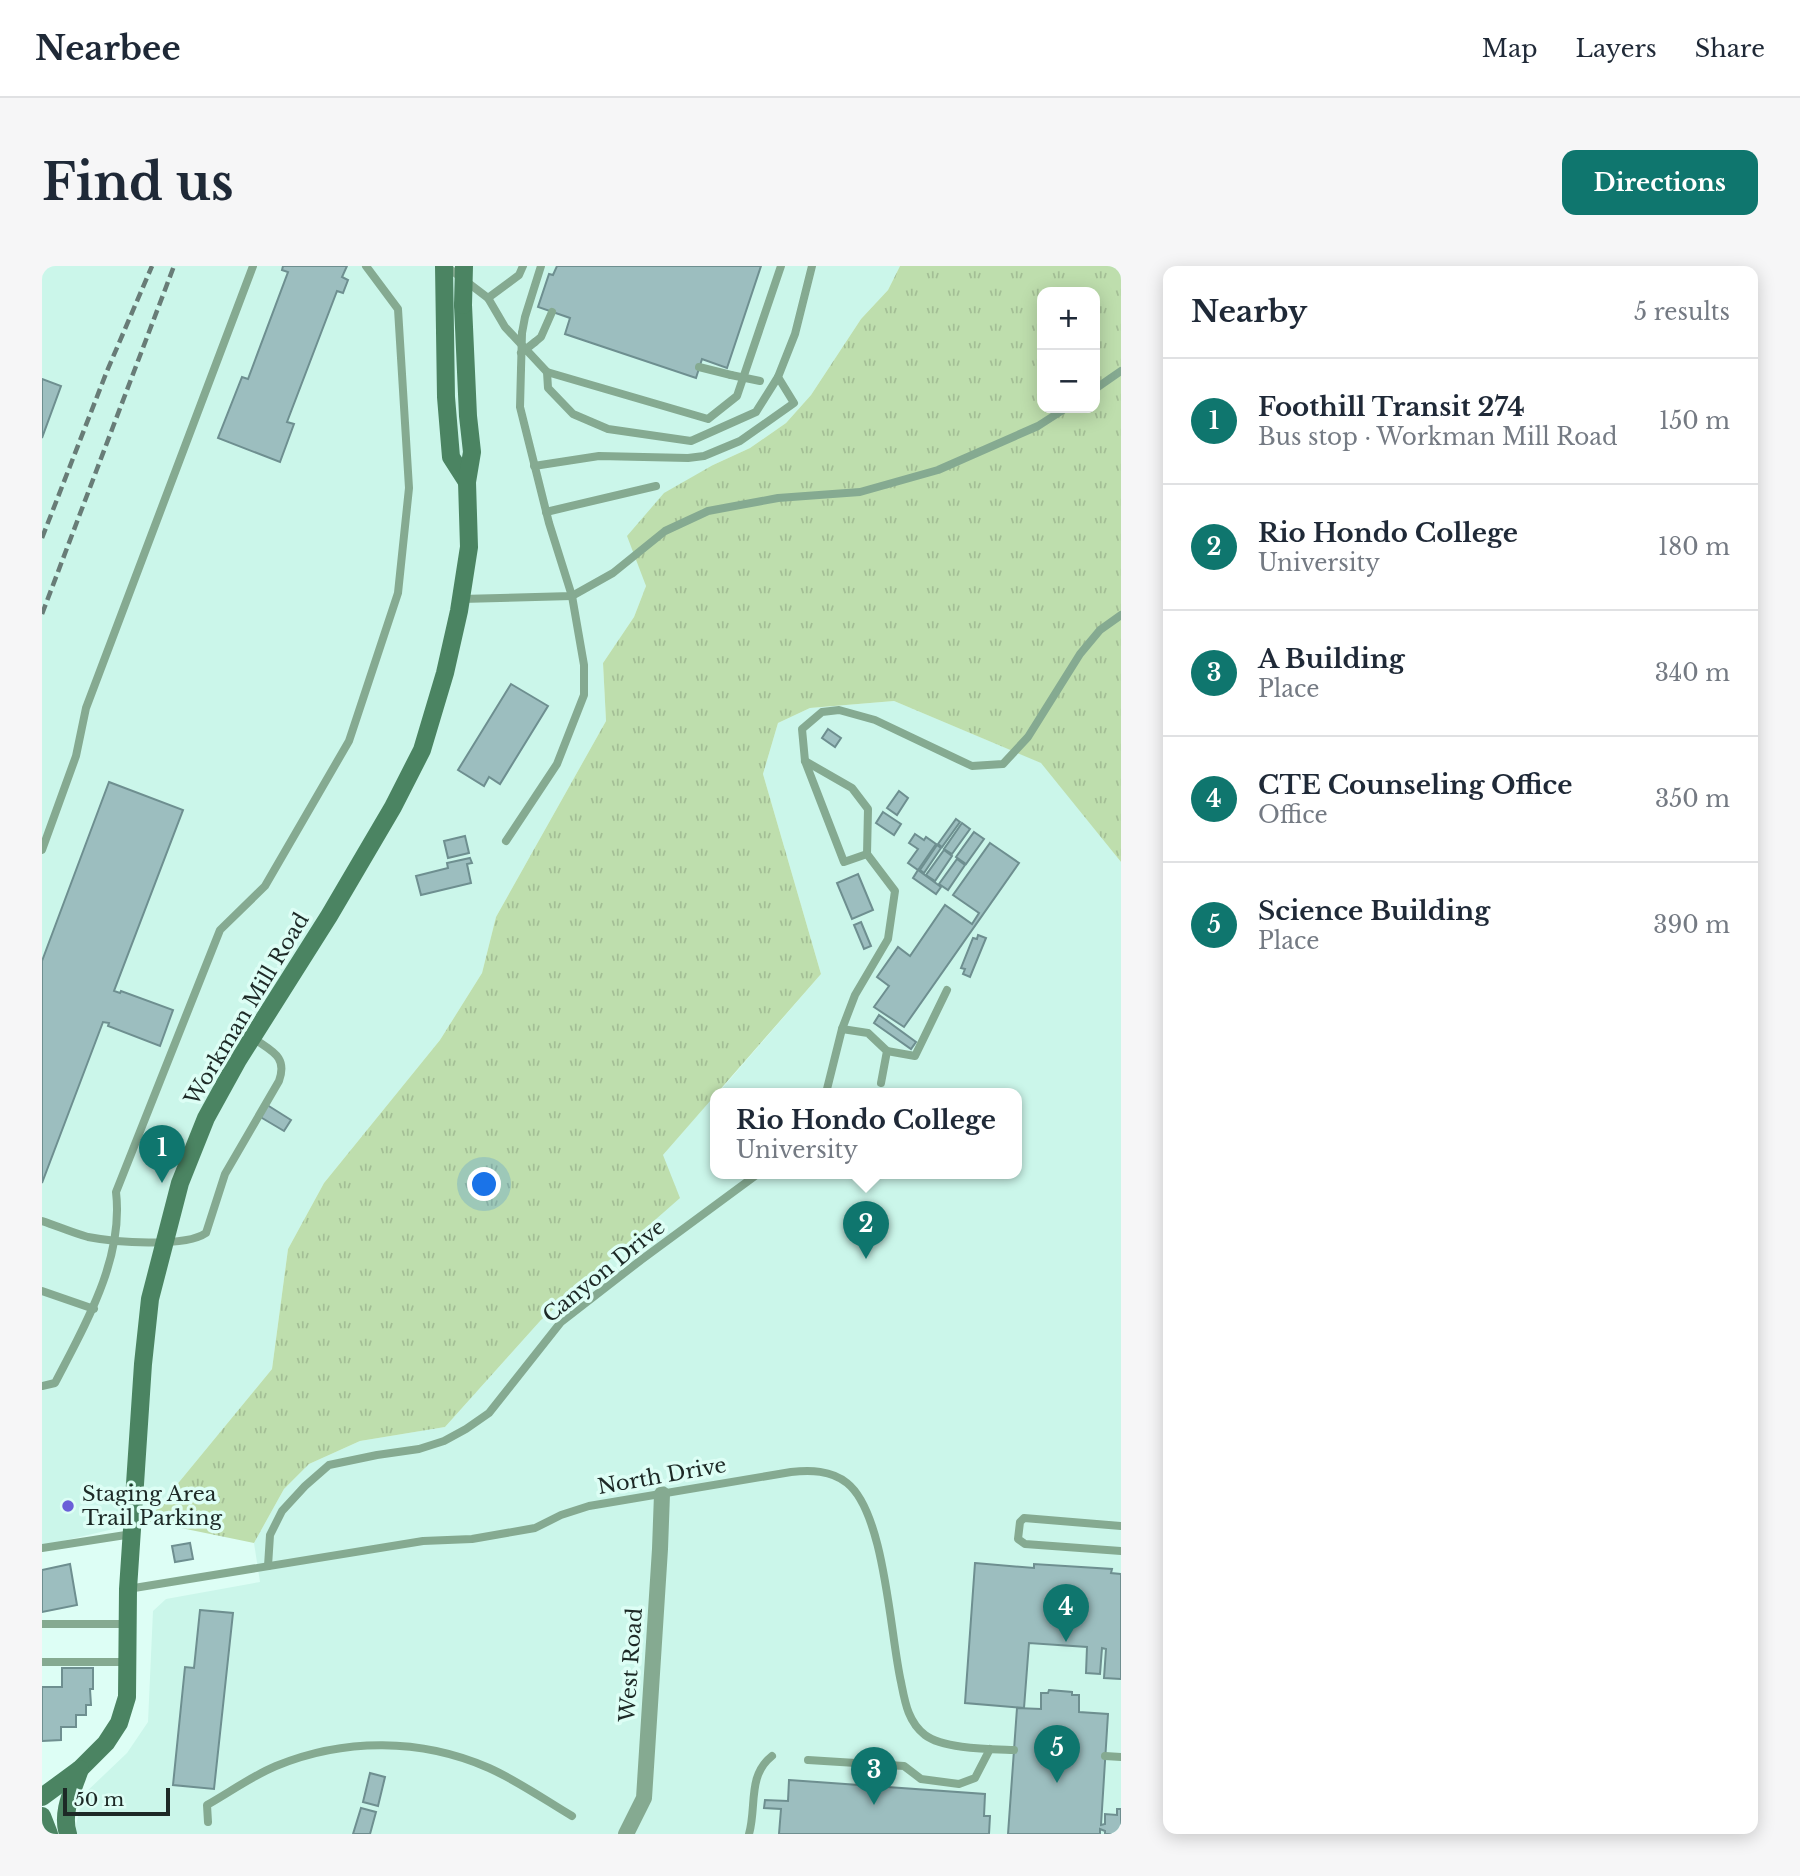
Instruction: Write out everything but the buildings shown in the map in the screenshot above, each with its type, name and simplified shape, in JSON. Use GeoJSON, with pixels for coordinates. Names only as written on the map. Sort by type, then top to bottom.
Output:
{"type":"FeatureCollection","features":[{"type":"Feature","properties":{"kind":"street","name":"Workman Mill Road"},"geometry":{"type":"LineString","coordinates":[[42,1797],[80,1769],[106,1743],[119,1723],[127,1697],[128,1589],[150,1299],[180,1183],[206,1118],[393,807],[422,750],[446,673],[469,547],[467,482],[472,452],[463,305],[464,266]]}},
{"type":"Feature","properties":{"kind":"street","name":"Workman Mill Road"},"geometry":{"type":"LineString","coordinates":[[444,272],[446,397],[451,457],[467,482]]}},
{"type":"Feature","properties":{"kind":"street","name":"West Road"},"geometry":{"type":"LineString","coordinates":[[626,1834],[644,1798],[662,1494]]}},
{"type":"Feature","properties":{"kind":"street"},"geometry":{"type":"LineString","coordinates":[[68,1834],[66,1808],[80,1769]]}},
{"type":"Feature","properties":{"kind":"street"},"geometry":{"type":"LineString","coordinates":[[42,1816],[49,1834]]}},
{"type":"Feature","properties":{"kind":"lane"},"geometry":{"type":"LineString","coordinates":[[42,850],[76,756],[86,708],[253,266]]}},
{"type":"Feature","properties":{"kind":"lane"},"geometry":{"type":"LineString","coordinates":[[42,1386],[54,1383],[94,1309],[119,1216],[116,1192],[220,930],[265,886],[349,741],[398,593],[409,488],[398,309],[366,266]]}},
{"type":"Feature","properties":{"kind":"lane"},"geometry":{"type":"LineString","coordinates":[[488,298],[519,275],[523,266]]}},
{"type":"Feature","properties":{"kind":"lane"},"geometry":{"type":"LineString","coordinates":[[506,841],[557,764],[584,695],[584,666],[572,596],[546,512],[520,407],[522,333],[541,266]]}},
{"type":"Feature","properties":{"kind":"lane"},"geometry":{"type":"LineString","coordinates":[[444,272],[488,298],[505,327],[547,372],[708,419],[737,396],[781,266]]}},
{"type":"Feature","properties":{"kind":"lane"},"geometry":{"type":"LineString","coordinates":[[547,372],[548,388],[573,414],[608,429],[691,441],[756,412],[777,378],[795,334],[812,266]]}},
{"type":"Feature","properties":{"kind":"lane"},"geometry":{"type":"LineString","coordinates":[[521,353],[541,337],[552,312]]}},
{"type":"Feature","properties":{"kind":"lane"},"geometry":{"type":"LineString","coordinates":[[699,366],[760,381],[777,378]]}},
{"type":"Feature","properties":{"kind":"lane"},"geometry":{"type":"LineString","coordinates":[[1100,386],[1121,371]]}},
{"type":"Feature","properties":{"kind":"lane"},"geometry":{"type":"LineString","coordinates":[[534,466],[599,456],[704,456],[740,441],[794,403],[777,378]]}},
{"type":"Feature","properties":{"kind":"lane"},"geometry":{"type":"LineString","coordinates":[[461,599],[572,596],[613,573],[665,531],[708,511],[778,498],[860,492],[925,474],[1038,426],[1058,413]]}},
{"type":"Feature","properties":{"kind":"lane"},"geometry":{"type":"LineString","coordinates":[[546,512],[656,486]]}},
{"type":"Feature","properties":{"kind":"lane"},"geometry":{"type":"LineString","coordinates":[[867,853],[844,862],[806,761],[802,729],[822,712],[839,710],[875,720],[972,766],[1003,764],[1028,737],[1080,654],[1100,630],[1121,615]]}},
{"type":"Feature","properties":{"kind":"lane"},"geometry":{"type":"LineString","coordinates":[[806,761],[852,788],[868,809],[867,853],[895,891],[888,939],[855,995],[842,1029],[827,1088]]}},
{"type":"Feature","properties":{"kind":"lane"},"geometry":{"type":"LineString","coordinates":[[842,1029],[868,1033],[887,1051],[915,1056],[947,990]]}},
{"type":"Feature","properties":{"kind":"lane"},"geometry":{"type":"LineString","coordinates":[[42,1221],[88,1237],[114,1240],[163,1242],[198,1239],[205,1233],[225,1174],[284,1068],[273,1053],[252,1038]]}},
{"type":"Feature","properties":{"kind":"lane"},"geometry":{"type":"LineString","coordinates":[[881,1083],[887,1051]]}},
{"type":"Feature","properties":{"kind":"lane","name":"Canyon Drive"},"geometry":{"type":"LineString","coordinates":[[268,1566],[270,1535],[282,1511],[329,1465],[419,1449],[444,1441],[466,1429],[489,1413],[561,1322],[641,1259],[751,1179]]}},
{"type":"Feature","properties":{"kind":"lane"},"geometry":{"type":"LineString","coordinates":[[42,1291],[94,1309]]}},
{"type":"Feature","properties":{"kind":"lane","name":"North Drive"},"geometry":{"type":"LineString","coordinates":[[128,1589],[414,1542],[472,1539],[535,1528],[561,1515],[589,1506],[807,1470],[829,1473],[848,1483],[870,1517],[879,1552],[896,1662],[908,1715],[925,1736],[945,1744],[1014,1750]]}},
{"type":"Feature","properties":{"kind":"lane"},"geometry":{"type":"LineString","coordinates":[[1121,1526],[1024,1518],[1020,1522],[1018,1539],[1025,1544],[1121,1551]]}},
{"type":"Feature","properties":{"kind":"lane"},"geometry":{"type":"LineString","coordinates":[[42,1548],[132,1534]]}},
{"type":"Feature","properties":{"kind":"lane"},"geometry":{"type":"LineString","coordinates":[[42,1624],[128,1624]]}},
{"type":"Feature","properties":{"kind":"lane"},"geometry":{"type":"LineString","coordinates":[[42,1662],[128,1662]]}},
{"type":"Feature","properties":{"kind":"lane"},"geometry":{"type":"LineString","coordinates":[[208,1822],[207,1805],[264,1772],[320,1751],[384,1745],[446,1753],[489,1768],[572,1816]]}},
{"type":"Feature","properties":{"kind":"lane"},"geometry":{"type":"LineString","coordinates":[[808,1760],[904,1766],[921,1779],[959,1784],[975,1778],[990,1749]]}},
{"type":"Feature","properties":{"kind":"lane"},"geometry":{"type":"LineString","coordinates":[[749,1834],[756,1775],[762,1764],[772,1756]]}},
{"type":"Feature","properties":{"kind":"lane"},"geometry":{"type":"LineString","coordinates":[[1105,1756],[1121,1757]]}},
{"type":"Feature","properties":{"kind":"shaded area"},"geometry":{"type":"Polygon","coordinates":[[[42,266],[900,266],[888,290],[861,319],[811,395],[786,423],[750,448],[713,465],[642,571],[646,586],[634,617],[603,663],[606,721],[496,917],[482,973],[440,1040],[324,1183],[288,1249],[272,1369],[147,1521],[42,1546],[42,266]]]}},
{"type":"Feature","properties":{"kind":"shaded area"},"geometry":{"type":"Polygon","coordinates":[[[894,701],[1042,763],[1121,862],[1121,1834],[74,1834],[83,1795],[127,1753],[148,1722],[153,1611],[166,1599],[260,1582],[254,1543],[284,1489],[309,1464],[360,1441],[445,1427],[541,1320],[663,1155],[710,1101],[710,1179],[1022,1179],[1022,1088],[722,1088],[821,974],[763,774],[778,723],[810,708],[894,701]]]}},
{"type":"Feature","properties":{"kind":"green space"},"geometry":{"type":"Polygon","coordinates":[[[900,266],[1121,266],[1121,862],[1041,763],[894,701],[810,708],[778,723],[763,774],[821,974],[721,1088],[710,1088],[710,1101],[663,1155],[680,1198],[541,1320],[445,1427],[360,1441],[309,1464],[284,1489],[254,1543],[147,1521],[272,1369],[288,1249],[324,1183],[440,1040],[482,973],[496,917],[606,721],[603,663],[634,617],[646,586],[627,536],[664,493],[750,448],[786,423],[811,395],[861,319],[888,290],[900,266]]]}},
{"type":"Feature","properties":{"kind":"railway"},"geometry":{"type":"LineString","coordinates":[[42,538],[107,371],[152,266]]}},
{"type":"Feature","properties":{"kind":"railway"},"geometry":{"type":"LineString","coordinates":[[42,614],[174,266]]}},
{"type":"Feature","properties":{"kind":"place","name":"Foothill Transit 274"},"geometry":{"type":"Point","coordinates":[162,1183]}},
{"type":"Feature","properties":{"kind":"place","name":"Rio Hondo College"},"geometry":{"type":"Point","coordinates":[866,1259]}},
{"type":"Feature","properties":{"kind":"place","name":"Staging Area Trail Parking"},"geometry":{"type":"Point","coordinates":[68,1506]}},
{"type":"Feature","properties":{"kind":"place","name":"CTE Counseling Office"},"geometry":{"type":"Point","coordinates":[1066,1642]}},
{"type":"Feature","properties":{"kind":"place","name":"Science Building"},"geometry":{"type":"Point","coordinates":[1057,1783]}},
{"type":"Feature","properties":{"kind":"place","name":"A Building"},"geometry":{"type":"Point","coordinates":[874,1805]}}]}
